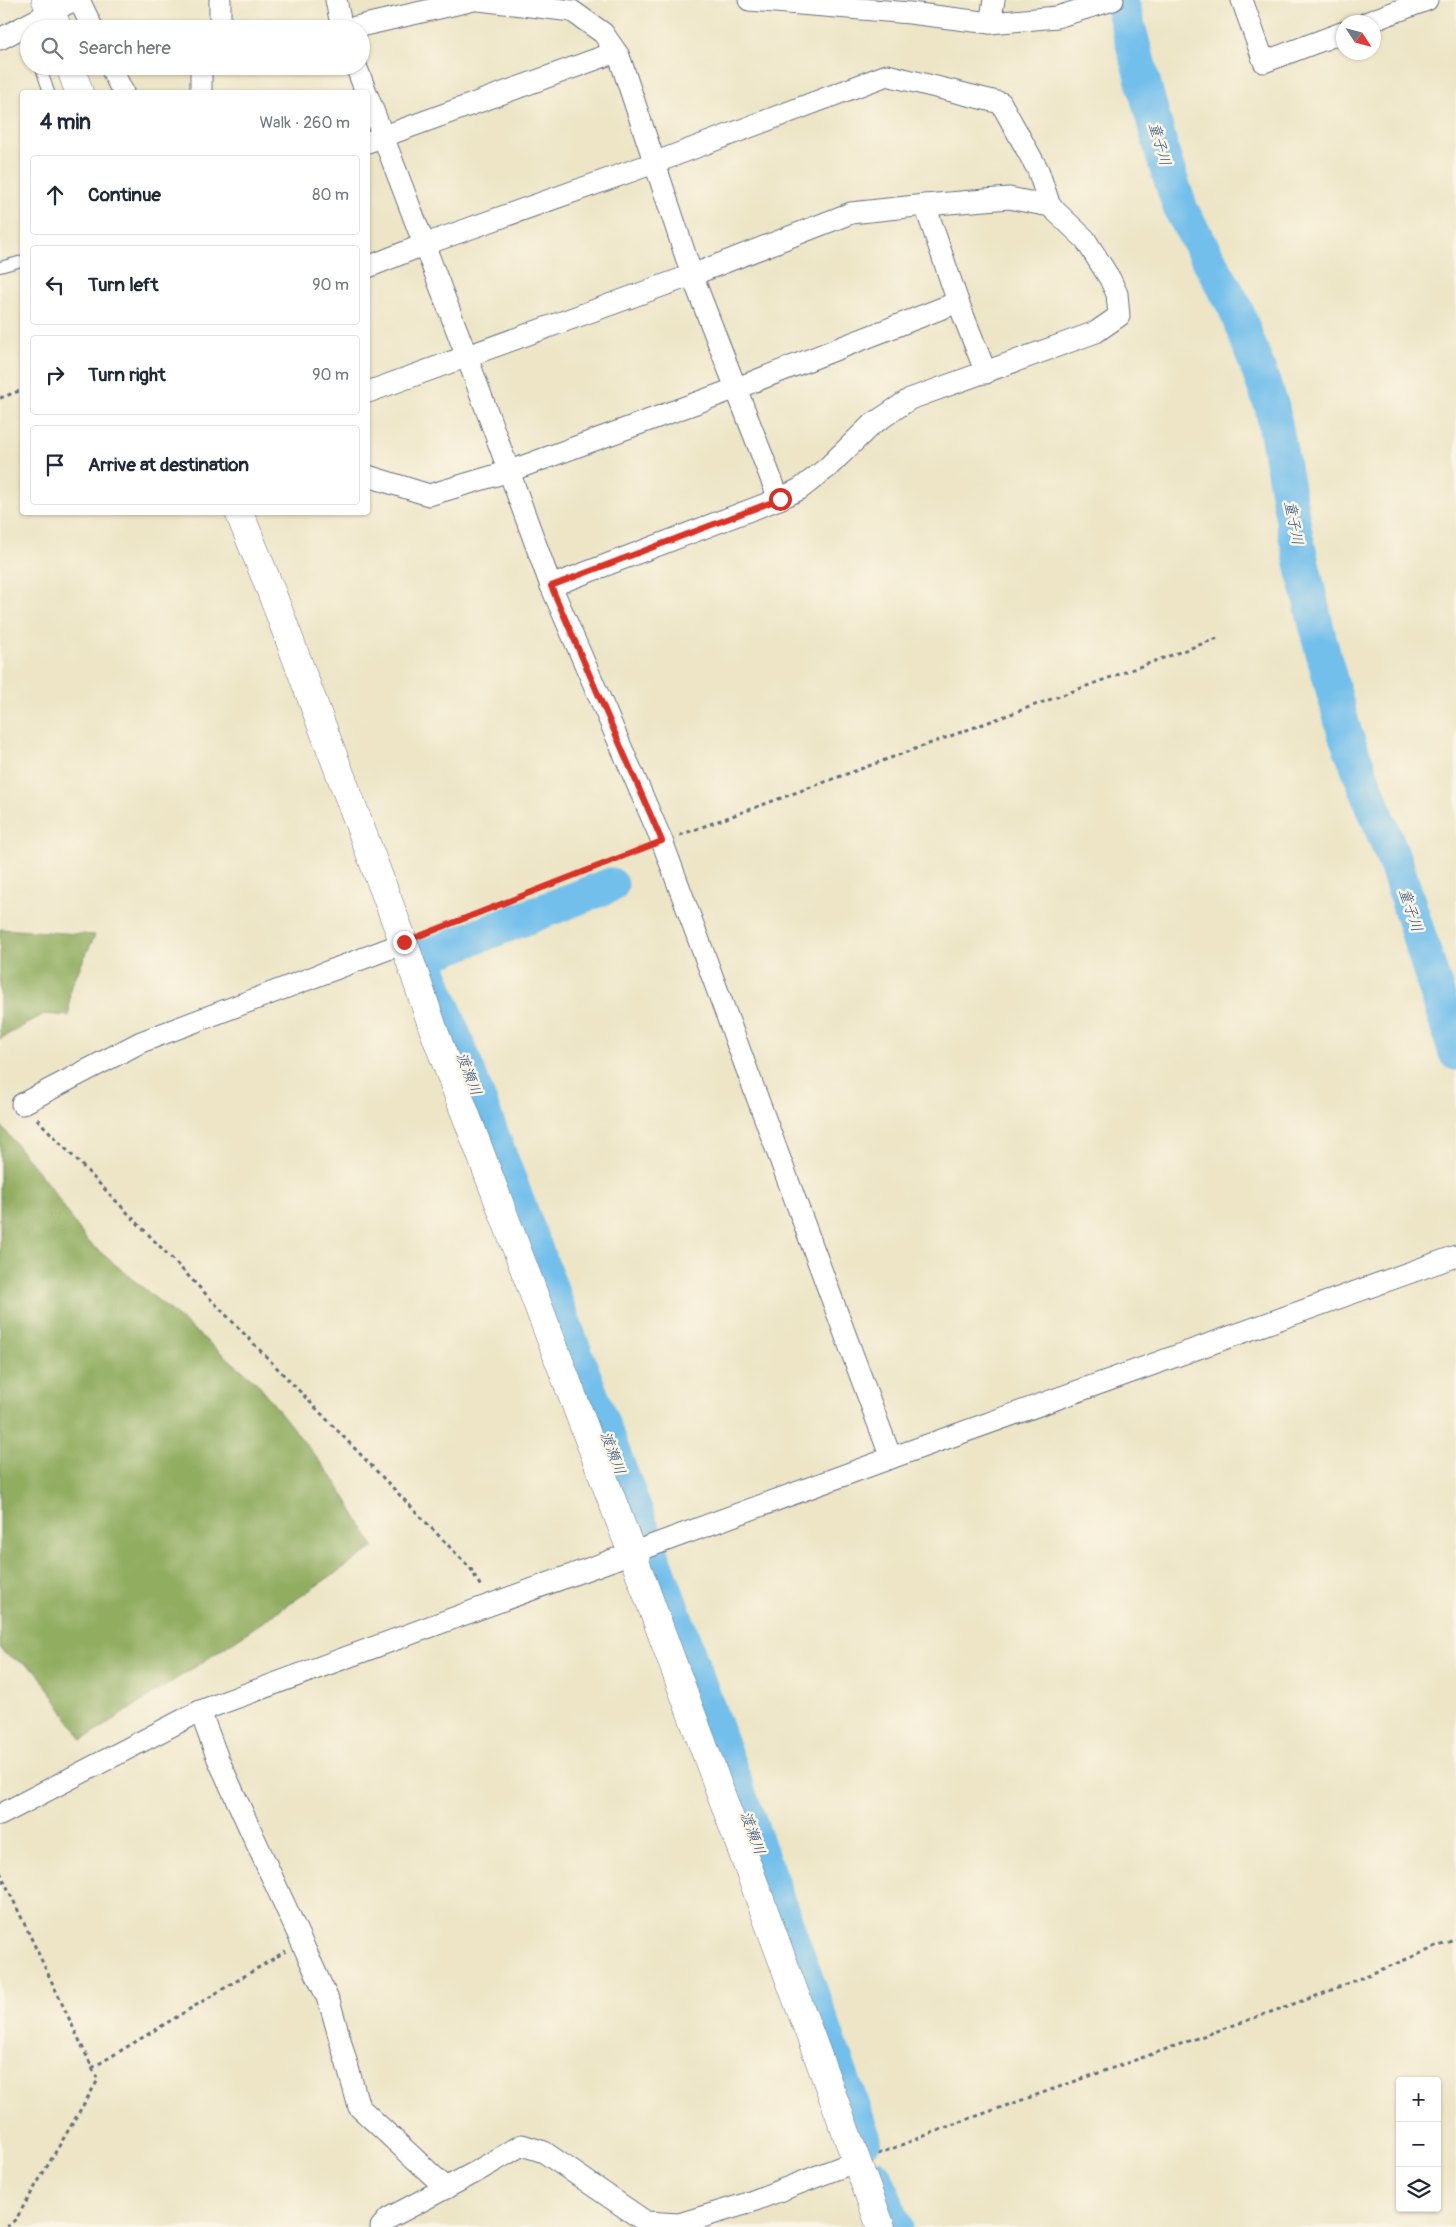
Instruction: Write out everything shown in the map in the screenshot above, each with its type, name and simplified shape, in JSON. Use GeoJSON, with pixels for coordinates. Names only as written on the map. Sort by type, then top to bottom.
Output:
{"type":"FeatureCollection","features":[{"type":"Feature","properties":{"kind":"street"},"geometry":{"type":"LineString","coordinates":[[79,0],[89,20]]}},
{"type":"Feature","properties":{"kind":"street"},"geometry":{"type":"LineString","coordinates":[[220,0],[220,20]]}},
{"type":"Feature","properties":{"kind":"street"},"geometry":{"type":"LineString","coordinates":[[340,0],[341,20]]}},
{"type":"Feature","properties":{"kind":"street"},"geometry":{"type":"LineString","coordinates":[[370,24],[474,0]]}},
{"type":"Feature","properties":{"kind":"street"},"geometry":{"type":"LineString","coordinates":[[479,0],[572,11],[603,33],[616,52],[692,275],[780,499]]}},
{"type":"Feature","properties":{"kind":"street"},"geometry":{"type":"LineString","coordinates":[[749,0],[910,13],[990,23],[1057,17],[1113,0]]}},
{"type":"Feature","properties":{"kind":"street"},"geometry":{"type":"LineString","coordinates":[[990,23],[994,0]]}},
{"type":"Feature","properties":{"kind":"street"},"geometry":{"type":"LineString","coordinates":[[1242,0],[1264,62],[1336,35]]}},
{"type":"Feature","properties":{"kind":"street"},"geometry":{"type":"LineString","coordinates":[[1381,17],[1427,0]]}},
{"type":"Feature","properties":{"kind":"street"},"geometry":{"type":"LineString","coordinates":[[40,20],[57,10]]}},
{"type":"Feature","properties":{"kind":"street"},"geometry":{"type":"LineString","coordinates":[[0,39],[20,30]]}},
{"type":"Feature","properties":{"kind":"street"},"geometry":{"type":"LineString","coordinates":[[375,140],[616,52]]}},
{"type":"Feature","properties":{"kind":"street"},"geometry":{"type":"LineString","coordinates":[[73,75],[78,90]]}},
{"type":"Feature","properties":{"kind":"street"},"geometry":{"type":"LineString","coordinates":[[114,75],[122,90]]}},
{"type":"Feature","properties":{"kind":"street"},"geometry":{"type":"LineString","coordinates":[[201,75],[201,90]]}},
{"type":"Feature","properties":{"kind":"street"},"geometry":{"type":"LineString","coordinates":[[359,75],[365,90]]}},
{"type":"Feature","properties":{"kind":"street"},"geometry":{"type":"LineString","coordinates":[[370,266],[423,245],[654,163],[887,75],[1001,103],[1038,170],[1050,206],[1085,239],[1110,279],[1117,294],[1119,316],[1096,332],[910,399],[870,426],[827,468],[800,489],[780,499],[551,586]]}},
{"type":"Feature","properties":{"kind":"street"},"geometry":{"type":"LineString","coordinates":[[370,109],[375,140],[423,245],[467,356],[551,586],[662,841],[892,1458]]}},
{"type":"Feature","properties":{"kind":"street"},"geometry":{"type":"LineString","coordinates":[[370,391],[692,275],[851,213],[1009,198],[1050,206]]}},
{"type":"Feature","properties":{"kind":"street"},"geometry":{"type":"LineString","coordinates":[[925,205],[958,302],[986,373]]}},
{"type":"Feature","properties":{"kind":"street"},"geometry":{"type":"LineString","coordinates":[[370,477],[429,496],[510,471],[737,388],[958,302]]}},
{"type":"Feature","properties":{"kind":"street"},"geometry":{"type":"LineString","coordinates":[[240,515],[271,590],[404,942],[434,1031],[632,1553],[881,2227]]}},
{"type":"Feature","properties":{"kind":"street"},"geometry":{"type":"LineString","coordinates":[[22,1104],[141,1042],[404,942]]}},
{"type":"Feature","properties":{"kind":"street"},"geometry":{"type":"LineString","coordinates":[[0,1815],[200,1711],[892,1458],[1456,1256]]}},
{"type":"Feature","properties":{"kind":"street"},"geometry":{"type":"LineString","coordinates":[[200,1711],[218,1759],[330,2004],[359,2107],[446,2188]]}},
{"type":"Feature","properties":{"kind":"street"},"geometry":{"type":"LineString","coordinates":[[381,2227],[389,2218],[522,2145],[544,2152],[646,2222],[679,2224],[745,2204],[857,2162]]}},
{"type":"Feature","properties":{"kind":"lane"},"geometry":{"type":"LineString","coordinates":[[43,75],[48,90]]}},
{"type":"Feature","properties":{"kind":"lane"},"geometry":{"type":"LineString","coordinates":[[0,267],[20,262]]}},
{"type":"Feature","properties":{"kind":"path"},"geometry":{"type":"LineString","coordinates":[[0,398],[20,391]]}},
{"type":"Feature","properties":{"kind":"path"},"geometry":{"type":"LineString","coordinates":[[404,942],[662,841],[1043,701],[1102,682],[1142,665],[1218,638]]}},
{"type":"Feature","properties":{"kind":"path"},"geometry":{"type":"LineString","coordinates":[[22,1104],[471,1569],[492,1605]]}},
{"type":"Feature","properties":{"kind":"path"},"geometry":{"type":"LineString","coordinates":[[0,1872],[98,2080],[16,2219],[7,2227]]}},
{"type":"Feature","properties":{"kind":"path"},"geometry":{"type":"LineString","coordinates":[[857,2162],[960,2122],[1319,1995],[1456,1939]]}},
{"type":"Feature","properties":{"kind":"path"},"geometry":{"type":"LineString","coordinates":[[92,2068],[301,1942]]}},
{"type":"Feature","properties":{"kind":"green space"},"geometry":{"type":"Polygon","coordinates":[[[0,929],[95,935],[70,989],[69,1016],[44,1014],[0,1039],[0,929]]]}},
{"type":"Feature","properties":{"kind":"green space"},"geometry":{"type":"Polygon","coordinates":[[[0,1124],[51,1188],[87,1241],[256,1382],[336,1482],[374,1547],[218,1652],[82,1740],[36,1670],[5,1654],[0,1647],[0,1124]]]}},
{"type":"Feature","properties":{"kind":"waterway","name":"童子川"},"geometry":{"type":"LineString","coordinates":[[1121,0],[1165,162],[1181,210],[1235,307],[1272,407],[1296,537],[1320,642],[1345,734],[1398,870],[1456,1053]]}},
{"type":"Feature","properties":{"kind":"waterway","name":"渡瀬川"},"geometry":{"type":"LineString","coordinates":[[611,885],[424,957],[659,1573],[864,2139]]}},
{"type":"Feature","properties":{"kind":"waterway","name":"渡瀬川"},"geometry":{"type":"LineString","coordinates":[[876,2178],[895,2227]]}},
{"type":"Feature","properties":{"kind":"route"},"geometry":{"type":"LineString","coordinates":[[404,942],[662,841],[551,586],[780,499]]}}]}
